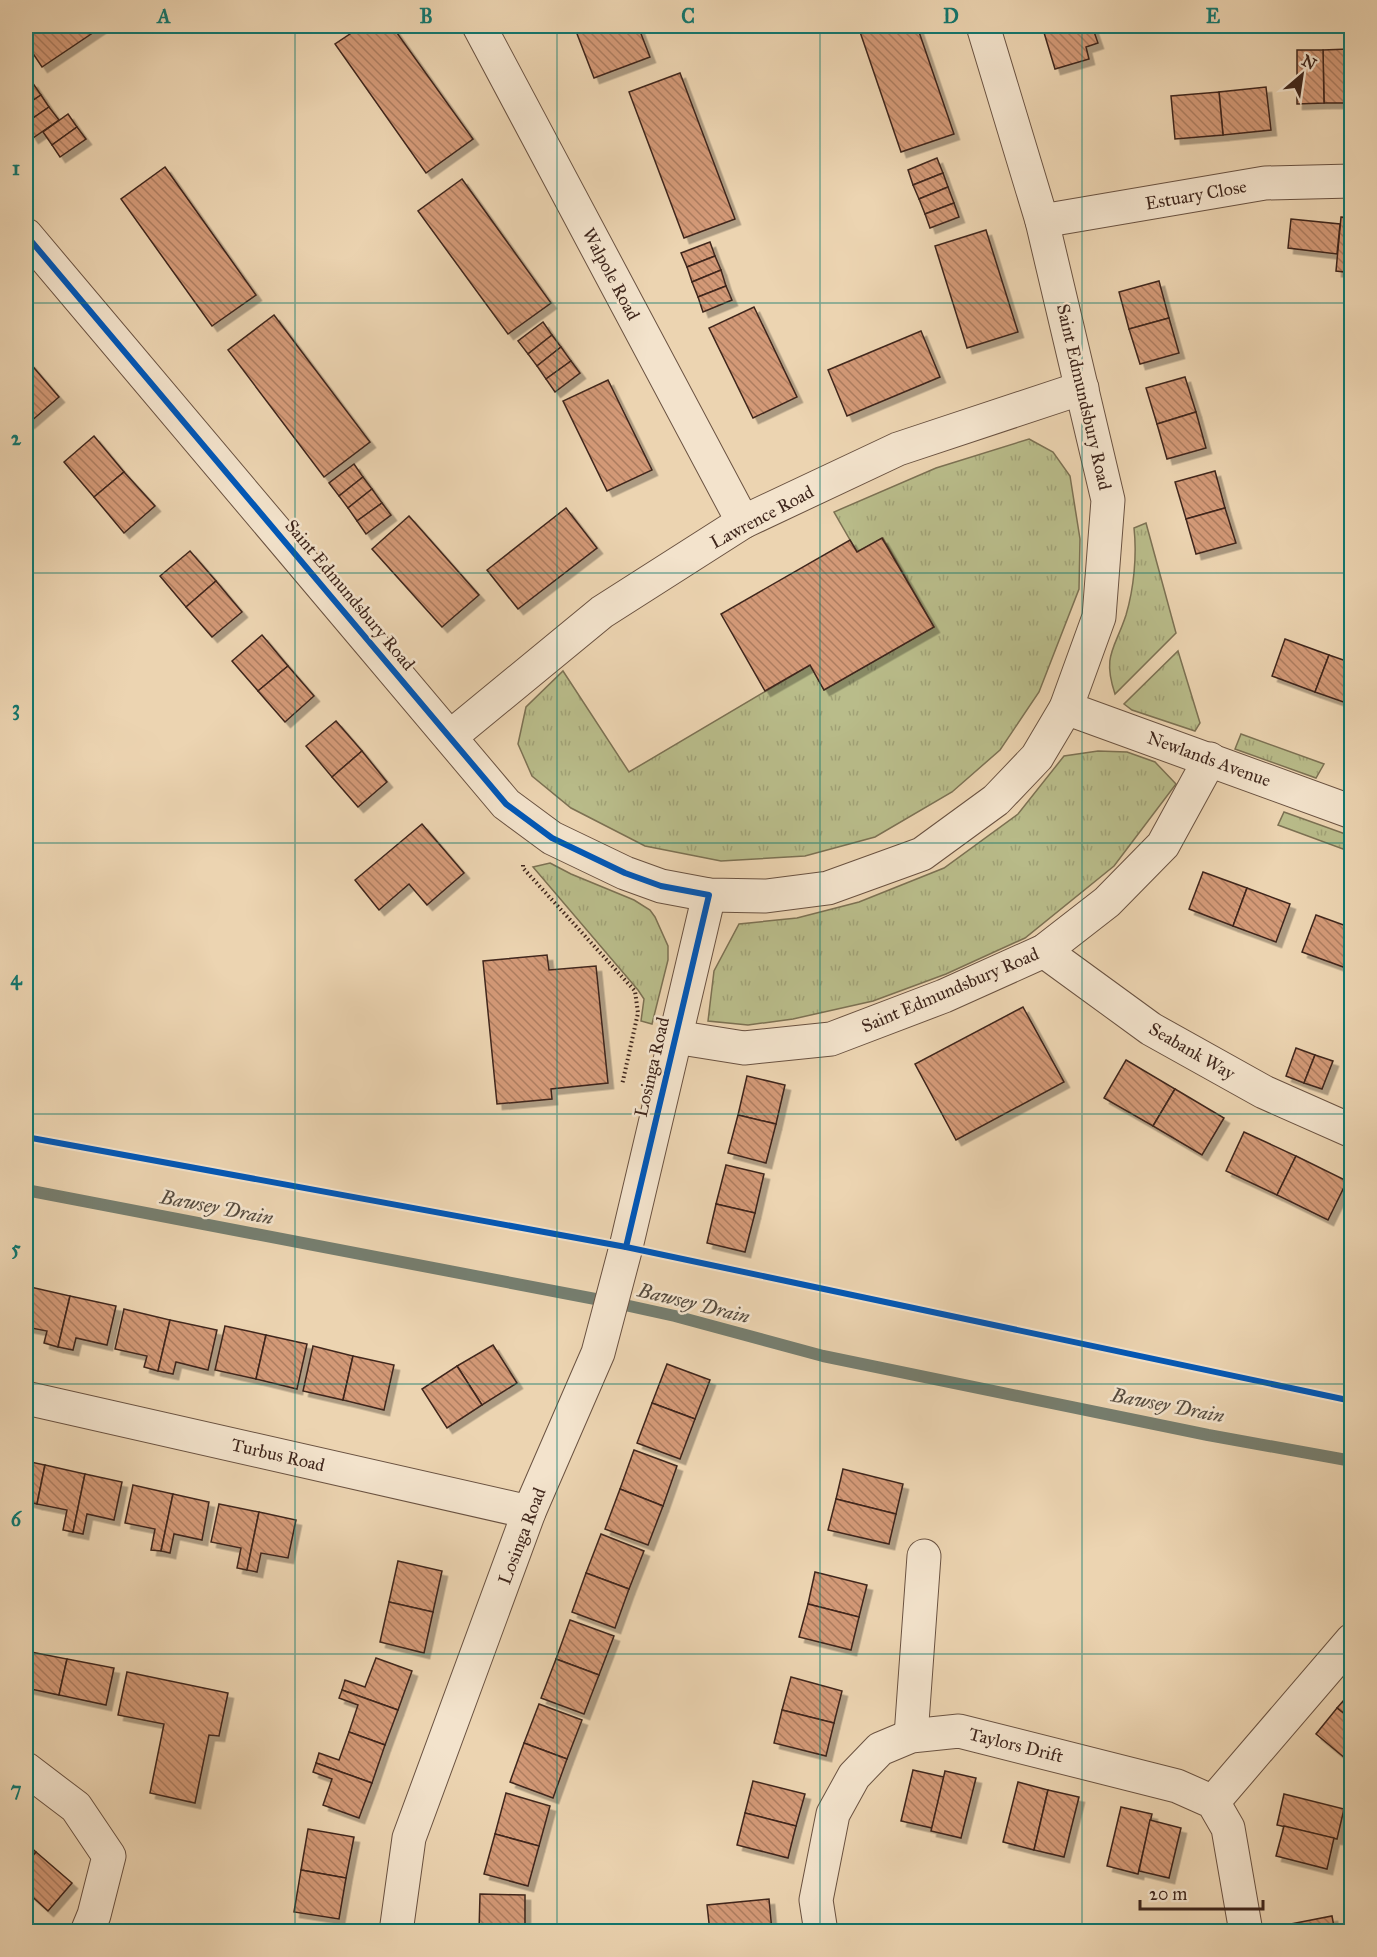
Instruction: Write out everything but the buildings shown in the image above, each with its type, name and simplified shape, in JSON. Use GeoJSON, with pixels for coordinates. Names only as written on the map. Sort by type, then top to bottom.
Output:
{"type":"FeatureCollection","features":[{"type":"Feature","properties":{"kind":"street","name":"Walpole Road"},"geometry":{"type":"LineString","coordinates":[[479,26],[743,522]]}},
{"type":"Feature","properties":{"kind":"street","name":"Saint Edmundsbury Road"},"geometry":{"type":"LineString","coordinates":[[26,235],[506,804],[552,838],[616,869],[661,886],[709,895],[766,896],[828,888],[922,854],[996,800],[1037,757],[1066,708],[1100,617],[1108,500],[1042,221],[983,26]]}},
{"type":"Feature","properties":{"kind":"street","name":"Estuary Close"},"geometry":{"type":"LineString","coordinates":[[1042,221],[1264,183],[1352,181]]}},
{"type":"Feature","properties":{"kind":"street","name":"Lawrence Road"},"geometry":{"type":"LineString","coordinates":[[450,737],[602,612],[743,522],[898,449],[1082,388]]}},
{"type":"Feature","properties":{"kind":"street","name":"Newlands Avenue"},"geometry":{"type":"LineString","coordinates":[[1066,708],[1352,812]]}},
{"type":"Feature","properties":{"kind":"street","name":"Saint Edmundsbury Road"},"geometry":{"type":"LineString","coordinates":[[675,1037],[744,1048],[831,1039],[944,996],[1044,951],[1107,902],[1163,844],[1210,759]]}},
{"type":"Feature","properties":{"kind":"street","name":"Losinga Road"},"geometry":{"type":"LineString","coordinates":[[396,1932],[409,1838],[530,1512],[598,1353],[626,1247],[709,895]]}},
{"type":"Feature","properties":{"kind":"street","name":"Seabank Way"},"geometry":{"type":"LineString","coordinates":[[1044,951],[1151,1029],[1264,1092],[1352,1131]]}},
{"type":"Feature","properties":{"kind":"street","name":"Turbus Road"},"geometry":{"type":"LineString","coordinates":[[26,1398],[530,1512]]}},
{"type":"Feature","properties":{"kind":"street"},"geometry":{"type":"LineString","coordinates":[[911,1736],[924,1556]]}},
{"type":"Feature","properties":{"kind":"street"},"geometry":{"type":"LineString","coordinates":[[1246,1932],[1228,1828],[1213,1802],[1352,1640]]}},
{"type":"Feature","properties":{"kind":"street","name":"Taylors Drift"},"geometry":{"type":"LineString","coordinates":[[821,1932],[816,1900],[834,1814],[854,1776],[873,1756],[880,1749],[911,1736],[959,1731],[1177,1786],[1213,1802]]}},
{"type":"Feature","properties":{"kind":"street"},"geometry":{"type":"LineString","coordinates":[[26,1769],[76,1807],[109,1856],[94,1915],[87,1932]]}},
{"type":"Feature","properties":{"kind":"path"},"geometry":{"type":"LineString","coordinates":[[506,804],[524,868],[635,991],[638,1013],[621,1092]]}},
{"type":"Feature","properties":{"kind":"green space"},"geometry":{"type":"Polygon","coordinates":[[[1029,439],[1053,452],[1070,476],[1080,539],[1079,589],[1039,692],[1000,750],[952,792],[875,837],[805,856],[721,861],[645,846],[571,808],[532,776],[518,744],[526,707],[563,671],[629,772],[810,665],[824,690],[934,627],[883,538],[857,552],[834,512],[936,468],[1029,439]]]}},
{"type":"Feature","properties":{"kind":"green space"},"geometry":{"type":"Polygon","coordinates":[[[1146,523],[1176,633],[1115,694],[1111,681],[1110,661],[1126,615],[1133,583],[1134,528],[1146,523]]]}},
{"type":"Feature","properties":{"kind":"green space"},"geometry":{"type":"Polygon","coordinates":[[[1178,651],[1200,723],[1195,731],[1132,710],[1124,704],[1178,651]]]}},
{"type":"Feature","properties":{"kind":"green space"},"geometry":{"type":"Polygon","coordinates":[[[1241,734],[1324,764],[1316,778],[1235,749],[1241,734]]]}},
{"type":"Feature","properties":{"kind":"green space"},"geometry":{"type":"Polygon","coordinates":[[[1098,751],[1127,752],[1155,762],[1176,784],[1114,866],[1025,938],[946,974],[873,1001],[793,1019],[748,1025],[708,1021],[714,971],[739,924],[797,918],[859,902],[944,868],[1018,814],[1064,756],[1098,751]]]}},
{"type":"Feature","properties":{"kind":"green space"},"geometry":{"type":"Polygon","coordinates":[[[1284,812],[1351,836],[1351,852],[1278,825],[1284,812]]]}},
{"type":"Feature","properties":{"kind":"green space"},"geometry":{"type":"Polygon","coordinates":[[[550,863],[634,900],[650,910],[655,917],[668,946],[668,960],[652,1024],[641,1021],[644,999],[638,990],[533,867],[550,863]]]}},
{"type":"Feature","properties":{"kind":"waterway","name":"Bawsey Drain"},"geometry":{"type":"LineString","coordinates":[[26,1190],[611,1302],[675,1316],[823,1356],[1208,1435],[1352,1461]]}},
{"type":"Feature","properties":{"kind":"cycle path"},"geometry":{"type":"LineString","coordinates":[[26,235],[506,804],[552,838],[625,873],[661,886],[709,895],[626,1247]]}},
{"type":"Feature","properties":{"kind":"cycle path"},"geometry":{"type":"LineString","coordinates":[[26,1137],[626,1247],[1352,1401]]}}]}
